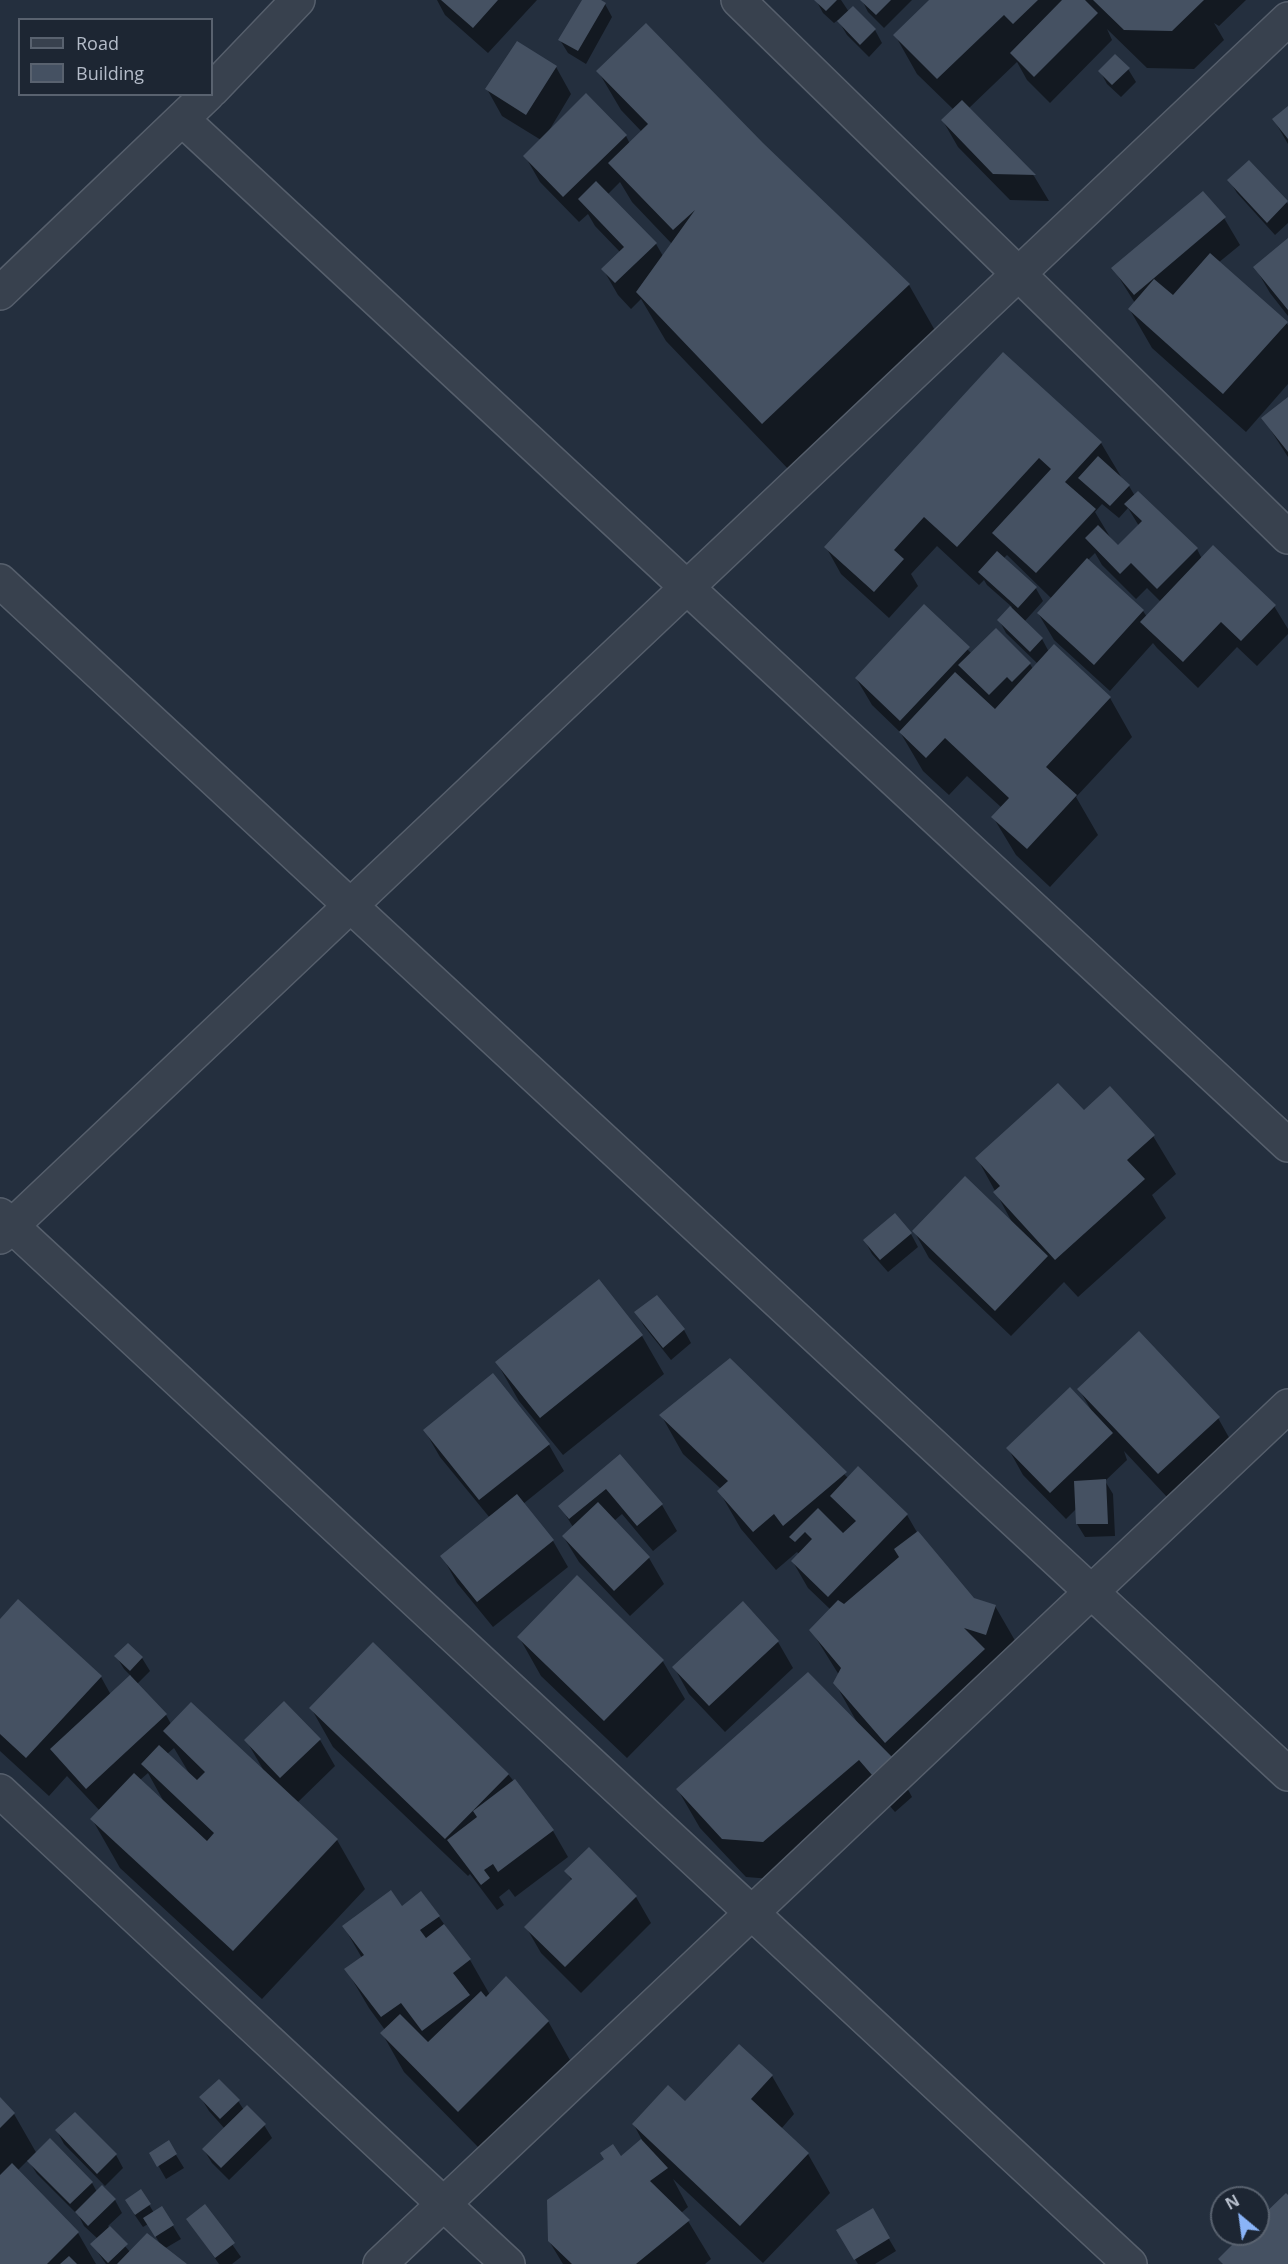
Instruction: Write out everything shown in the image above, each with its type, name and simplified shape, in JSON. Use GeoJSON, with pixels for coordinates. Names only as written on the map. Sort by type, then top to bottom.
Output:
{"type":"FeatureCollection","features":[{"type":"Feature","properties":{"kind":"street"},"geometry":{"type":"LineString","coordinates":[[213,89],[298,0]]}},
{"type":"Feature","properties":{"kind":"street"},"geometry":{"type":"LineString","coordinates":[[738,0],[1288,537]]}},
{"type":"Feature","properties":{"kind":"street"},"geometry":{"type":"LineString","coordinates":[[1109,2257],[752,1913],[4,1226],[350,905],[1288,19]]}},
{"type":"Feature","properties":{"kind":"street"},"geometry":{"type":"LineString","coordinates":[[0,293],[206,96]]}},
{"type":"Feature","properties":{"kind":"street"},"geometry":{"type":"LineString","coordinates":[[183,120],[1288,1145]]}},
{"type":"Feature","properties":{"kind":"street"},"geometry":{"type":"LineString","coordinates":[[0,581],[1288,1774]]}},
{"type":"Feature","properties":{"kind":"street"},"geometry":{"type":"LineString","coordinates":[[381,2264],[1288,1406]]}},
{"type":"Feature","properties":{"kind":"street"},"geometry":{"type":"LineString","coordinates":[[0,1791],[508,2264]]}},
{"type":"Feature","properties":{"kind":"building"},"geometry":{"type":"Polygon","coordinates":[[[441,0],[498,0],[473,28],[441,0]]]}},
{"type":"Feature","properties":{"kind":"building"},"geometry":{"type":"Polygon","coordinates":[[[582,0],[601,0],[606,3],[578,51],[558,40],[582,0]]]}},
{"type":"Feature","properties":{"kind":"building"},"geometry":{"type":"Polygon","coordinates":[[[814,0],[837,0],[826,11],[814,0]]]}},
{"type":"Feature","properties":{"kind":"building"},"geometry":{"type":"Polygon","coordinates":[[[860,0],[891,0],[876,15],[860,0]]]}},
{"type":"Feature","properties":{"kind":"building"},"geometry":{"type":"Polygon","coordinates":[[[929,0],[1038,0],[1013,24],[1004,15],[937,79],[893,35],[929,0]]]}},
{"type":"Feature","properties":{"kind":"building"},"geometry":{"type":"Polygon","coordinates":[[[1062,0],[1085,0],[1098,13],[1034,77],[1010,53],[1062,0]]]}},
{"type":"Feature","properties":{"kind":"building"},"geometry":{"type":"Polygon","coordinates":[[[1093,0],[1204,0],[1172,31],[1124,30],[1093,0]]]}},
{"type":"Feature","properties":{"kind":"building"},"geometry":{"type":"Polygon","coordinates":[[[853,6],[876,29],[860,45],[837,21],[853,6]]]}},
{"type":"Feature","properties":{"kind":"building"},"geometry":{"type":"Polygon","coordinates":[[[646,23],[763,143],[910,284],[762,424],[636,292],[695,210],[673,230],[608,163],[648,124],[596,71],[646,23]]]}},
{"type":"Feature","properties":{"kind":"building"},"geometry":{"type":"Polygon","coordinates":[[[517,41],[557,66],[526,115],[485,89],[517,41]]]}},
{"type":"Feature","properties":{"kind":"building"},"geometry":{"type":"Polygon","coordinates":[[[1115,54],[1130,68],[1112,85],[1098,71],[1115,54]]]}},
{"type":"Feature","properties":{"kind":"building"},"geometry":{"type":"Polygon","coordinates":[[[586,93],[627,135],[563,197],[523,156],[586,93]]]}},
{"type":"Feature","properties":{"kind":"building"},"geometry":{"type":"Polygon","coordinates":[[[962,100],[1036,175],[993,174],[941,120],[962,100]]]}},
{"type":"Feature","properties":{"kind":"building"},"geometry":{"type":"Polygon","coordinates":[[[1288,106],[1288,139],[1272,119],[1288,106]]]}},
{"type":"Feature","properties":{"kind":"building"},"geometry":{"type":"Polygon","coordinates":[[[1249,160],[1288,201],[1267,223],[1227,180],[1249,160]]]}},
{"type":"Feature","properties":{"kind":"building"},"geometry":{"type":"Polygon","coordinates":[[[596,181],[657,243],[615,283],[601,269],[624,247],[578,199],[596,181]]]}},
{"type":"Feature","properties":{"kind":"building"},"geometry":{"type":"Polygon","coordinates":[[[1203,191],[1226,217],[1134,295],[1111,268],[1203,191]]]}},
{"type":"Feature","properties":{"kind":"building"},"geometry":{"type":"Polygon","coordinates":[[[1288,238],[1288,310],[1253,267],[1288,238]]]}},
{"type":"Feature","properties":{"kind":"building"},"geometry":{"type":"Polygon","coordinates":[[[1210,253],[1288,322],[1223,394],[1128,309],[1154,279],[1173,295],[1210,253]]]}},
{"type":"Feature","properties":{"kind":"building"},"geometry":{"type":"Polygon","coordinates":[[[1003,352],[1102,442],[1065,482],[1096,509],[1036,573],[992,533],[1051,469],[1039,458],[957,547],[924,517],[894,550],[904,559],[874,592],[824,547],[1003,352]]]}},
{"type":"Feature","properties":{"kind":"building"},"geometry":{"type":"Polygon","coordinates":[[[1288,397],[1288,452],[1261,418],[1288,397]]]}},
{"type":"Feature","properties":{"kind":"building"},"geometry":{"type":"Polygon","coordinates":[[[1098,456],[1130,485],[1110,506],[1078,478],[1098,456]]]}},
{"type":"Feature","properties":{"kind":"building"},"geometry":{"type":"Polygon","coordinates":[[[1138,491],[1198,548],[1157,589],[1131,563],[1120,574],[1085,538],[1098,525],[1118,545],[1142,521],[1124,504],[1138,491]]]}},
{"type":"Feature","properties":{"kind":"building"},"geometry":{"type":"Polygon","coordinates":[[[1213,545],[1276,605],[1241,641],[1221,622],[1183,662],[1140,622],[1213,545]]]}},
{"type":"Feature","properties":{"kind":"building"},"geometry":{"type":"Polygon","coordinates":[[[997,551],[1037,587],[1018,608],[978,572],[997,551]]]}},
{"type":"Feature","properties":{"kind":"building"},"geometry":{"type":"Polygon","coordinates":[[[1087,558],[1144,610],[1094,665],[1037,613],[1087,558]]]}},
{"type":"Feature","properties":{"kind":"building"},"geometry":{"type":"Polygon","coordinates":[[[924,604],[970,647],[900,721],[855,678],[924,604]]]}},
{"type":"Feature","properties":{"kind":"building"},"geometry":{"type":"Polygon","coordinates":[[[1010,606],[1043,638],[1030,652],[997,620],[1010,606]]]}},
{"type":"Feature","properties":{"kind":"building"},"geometry":{"type":"Polygon","coordinates":[[[996,628],[1031,663],[1012,682],[1007,677],[989,695],[958,665],[996,628]]]}},
{"type":"Feature","properties":{"kind":"building"},"geometry":{"type":"Polygon","coordinates":[[[1054,644],[1111,697],[1046,767],[1077,795],[1027,849],[991,817],[1009,798],[945,738],[926,758],[899,732],[955,672],[995,709],[1054,644]]]}},
{"type":"Feature","properties":{"kind":"building"},"geometry":{"type":"Polygon","coordinates":[[[1058,1083],[1084,1110],[1110,1086],[1155,1135],[1127,1160],[1145,1179],[1055,1260],[993,1192],[1000,1186],[975,1158],[1058,1083]]]}},
{"type":"Feature","properties":{"kind":"building"},"geometry":{"type":"Polygon","coordinates":[[[965,1176],[1048,1256],[995,1311],[912,1231],[965,1176]]]}},
{"type":"Feature","properties":{"kind":"building"},"geometry":{"type":"Polygon","coordinates":[[[895,1213],[912,1233],[880,1260],[863,1240],[895,1213]]]}},
{"type":"Feature","properties":{"kind":"building"},"geometry":{"type":"Polygon","coordinates":[[[599,1279],[643,1335],[540,1418],[495,1362],[599,1279]]]}},
{"type":"Feature","properties":{"kind":"building"},"geometry":{"type":"Polygon","coordinates":[[[657,1295],[685,1329],[663,1348],[634,1312],[657,1295]]]}},
{"type":"Feature","properties":{"kind":"building"},"geometry":{"type":"Polygon","coordinates":[[[1139,1331],[1220,1417],[1158,1474],[1077,1389],[1139,1331]]]}},
{"type":"Feature","properties":{"kind":"building"},"geometry":{"type":"Polygon","coordinates":[[[730,1358],[847,1472],[783,1526],[774,1514],[753,1532],[717,1491],[728,1481],[659,1415],[730,1358]]]}},
{"type":"Feature","properties":{"kind":"building"},"geometry":{"type":"Polygon","coordinates":[[[493,1373],[550,1444],[479,1500],[423,1430],[493,1373]]]}},
{"type":"Feature","properties":{"kind":"building"},"geometry":{"type":"Polygon","coordinates":[[[1070,1387],[1113,1433],[1050,1493],[1006,1448],[1070,1387]]]}},
{"type":"Feature","properties":{"kind":"building"},"geometry":{"type":"Polygon","coordinates":[[[620,1454],[663,1504],[637,1526],[606,1489],[569,1519],[558,1506],[620,1454]]]}},
{"type":"Feature","properties":{"kind":"building"},"geometry":{"type":"Polygon","coordinates":[[[858,1466],[908,1514],[828,1597],[791,1561],[812,1539],[805,1532],[795,1542],[789,1537],[818,1508],[843,1533],[856,1521],[830,1496],[858,1466]]]}},
{"type":"Feature","properties":{"kind":"building"},"geometry":{"type":"Polygon","coordinates":[[[1106,1479],[1108,1524],[1076,1524],[1074,1481],[1106,1479]]]}},
{"type":"Feature","properties":{"kind":"building"},"geometry":{"type":"Polygon","coordinates":[[[517,1494],[554,1540],[477,1602],[440,1556],[517,1494]]]}},
{"type":"Feature","properties":{"kind":"building"},"geometry":{"type":"Polygon","coordinates":[[[598,1502],[650,1557],[614,1591],[562,1536],[598,1502]]]}},
{"type":"Feature","properties":{"kind":"building"},"geometry":{"type":"Polygon","coordinates":[[[918,1531],[974,1598],[996,1605],[986,1635],[964,1628],[985,1649],[885,1743],[833,1683],[841,1668],[809,1630],[838,1600],[844,1604],[899,1557],[894,1549],[918,1531]]]}},
{"type":"Feature","properties":{"kind":"building"},"geometry":{"type":"Polygon","coordinates":[[[577,1575],[664,1660],[604,1721],[517,1637],[577,1575]]]}},
{"type":"Feature","properties":{"kind":"building"},"geometry":{"type":"Polygon","coordinates":[[[18,1599],[102,1676],[26,1758],[0,1734],[0,1619],[18,1599]]]}},
{"type":"Feature","properties":{"kind":"building"},"geometry":{"type":"Polygon","coordinates":[[[743,1601],[779,1641],[709,1706],[672,1667],[743,1601]]]}},
{"type":"Feature","properties":{"kind":"building"},"geometry":{"type":"Polygon","coordinates":[[[373,1642],[509,1774],[445,1839],[309,1708],[373,1642]]]}},
{"type":"Feature","properties":{"kind":"building"},"geometry":{"type":"Polygon","coordinates":[[[128,1643],[143,1657],[130,1671],[114,1656],[128,1643]]]}},
{"type":"Feature","properties":{"kind":"building"},"geometry":{"type":"Polygon","coordinates":[[[808,1672],[892,1757],[872,1775],[859,1760],[763,1842],[722,1839],[676,1789],[808,1672]]]}},
{"type":"Feature","properties":{"kind":"building"},"geometry":{"type":"Polygon","coordinates":[[[130,1675],[167,1714],[86,1789],[50,1749],[130,1675]]]}},
{"type":"Feature","properties":{"kind":"building"},"geometry":{"type":"Polygon","coordinates":[[[284,1701],[321,1739],[280,1778],[244,1740],[284,1701]]]}},
{"type":"Feature","properties":{"kind":"building"},"geometry":{"type":"Polygon","coordinates":[[[191,1702],[338,1839],[233,1951],[90,1819],[134,1773],[207,1841],[214,1833],[141,1764],[159,1745],[197,1780],[205,1772],[163,1731],[191,1702]]]}},
{"type":"Feature","properties":{"kind":"building"},"geometry":{"type":"Polygon","coordinates":[[[515,1779],[554,1830],[498,1872],[493,1864],[484,1870],[490,1878],[481,1885],[447,1840],[477,1817],[473,1811],[515,1779]]]}},
{"type":"Feature","properties":{"kind":"building"},"geometry":{"type":"Polygon","coordinates":[[[589,1847],[637,1896],[565,1967],[524,1927],[572,1879],[564,1871],[589,1847]]]}},
{"type":"Feature","properties":{"kind":"building"},"geometry":{"type":"Polygon","coordinates":[[[391,1890],[402,1906],[421,1891],[440,1916],[420,1930],[426,1938],[444,1924],[471,1959],[453,1973],[470,1995],[422,2031],[401,2003],[381,2017],[344,1969],[364,1955],[342,1926],[391,1890]]]}},
{"type":"Feature","properties":{"kind":"building"},"geometry":{"type":"Polygon","coordinates":[[[506,1976],[549,2021],[458,2112],[380,2033],[400,2014],[428,2042],[481,1991],[486,1997],[506,1976]]]}},
{"type":"Feature","properties":{"kind":"building"},"geometry":{"type":"Polygon","coordinates":[[[739,2044],[773,2075],[751,2099],[809,2153],[740,2226],[632,2124],[668,2085],[685,2101],[739,2044]]]}},
{"type":"Feature","properties":{"kind":"building"},"geometry":{"type":"Polygon","coordinates":[[[219,2079],[240,2100],[220,2119],[199,2097],[219,2079]]]}},
{"type":"Feature","properties":{"kind":"building"},"geometry":{"type":"Polygon","coordinates":[[[0,2097],[15,2113],[0,2128],[0,2097]]]}},
{"type":"Feature","properties":{"kind":"building"},"geometry":{"type":"Polygon","coordinates":[[[247,2105],[266,2124],[221,2168],[202,2149],[247,2105]]]}},
{"type":"Feature","properties":{"kind":"building"},"geometry":{"type":"Polygon","coordinates":[[[75,2112],[117,2154],[97,2174],[55,2130],[75,2112]]]}},
{"type":"Feature","properties":{"kind":"building"},"geometry":{"type":"Polygon","coordinates":[[[50,2138],[93,2182],[70,2204],[27,2161],[50,2138]]]}},
{"type":"Feature","properties":{"kind":"building"},"geometry":{"type":"Polygon","coordinates":[[[641,2139],[668,2168],[650,2181],[690,2220],[636,2264],[572,2264],[548,2241],[547,2200],[604,2159],[600,2153],[613,2144],[621,2156],[641,2139]]]}},
{"type":"Feature","properties":{"kind":"building"},"geometry":{"type":"Polygon","coordinates":[[[169,2140],[177,2154],[157,2167],[149,2153],[169,2140]]]}},
{"type":"Feature","properties":{"kind":"building"},"geometry":{"type":"Polygon","coordinates":[[[12,2163],[79,2232],[47,2264],[0,2264],[0,2175],[12,2163]]]}},
{"type":"Feature","properties":{"kind":"building"},"geometry":{"type":"Polygon","coordinates":[[[102,2185],[116,2199],[88,2226],[75,2212],[102,2185]]]}},
{"type":"Feature","properties":{"kind":"building"},"geometry":{"type":"Polygon","coordinates":[[[141,2189],[151,2204],[135,2215],[125,2200],[141,2189]]]}},
{"type":"Feature","properties":{"kind":"building"},"geometry":{"type":"Polygon","coordinates":[[[1286,2193],[1288,2195],[1288,2264],[1223,2264],[1218,2259],[1231,2246],[1270,2246],[1270,2208],[1286,2193]]]}},
{"type":"Feature","properties":{"kind":"building"},"geometry":{"type":"Polygon","coordinates":[[[205,2204],[235,2243],[215,2258],[186,2219],[205,2204]]]}},
{"type":"Feature","properties":{"kind":"building"},"geometry":{"type":"Polygon","coordinates":[[[162,2206],[174,2225],[155,2237],[143,2218],[162,2206]]]}},
{"type":"Feature","properties":{"kind":"building"},"geometry":{"type":"Polygon","coordinates":[[[873,2208],[890,2238],[854,2260],[836,2230],[873,2208]]]}},
{"type":"Feature","properties":{"kind":"building"},"geometry":{"type":"Polygon","coordinates":[[[110,2226],[128,2244],[108,2263],[90,2244],[110,2226]]]}},
{"type":"Feature","properties":{"kind":"building"},"geometry":{"type":"Polygon","coordinates":[[[147,2233],[187,2264],[117,2264],[147,2233]]]}},
{"type":"Feature","properties":{"kind":"building"},"geometry":{"type":"Polygon","coordinates":[[[69,2256],[77,2264],[60,2264],[69,2256]]]}}]}
